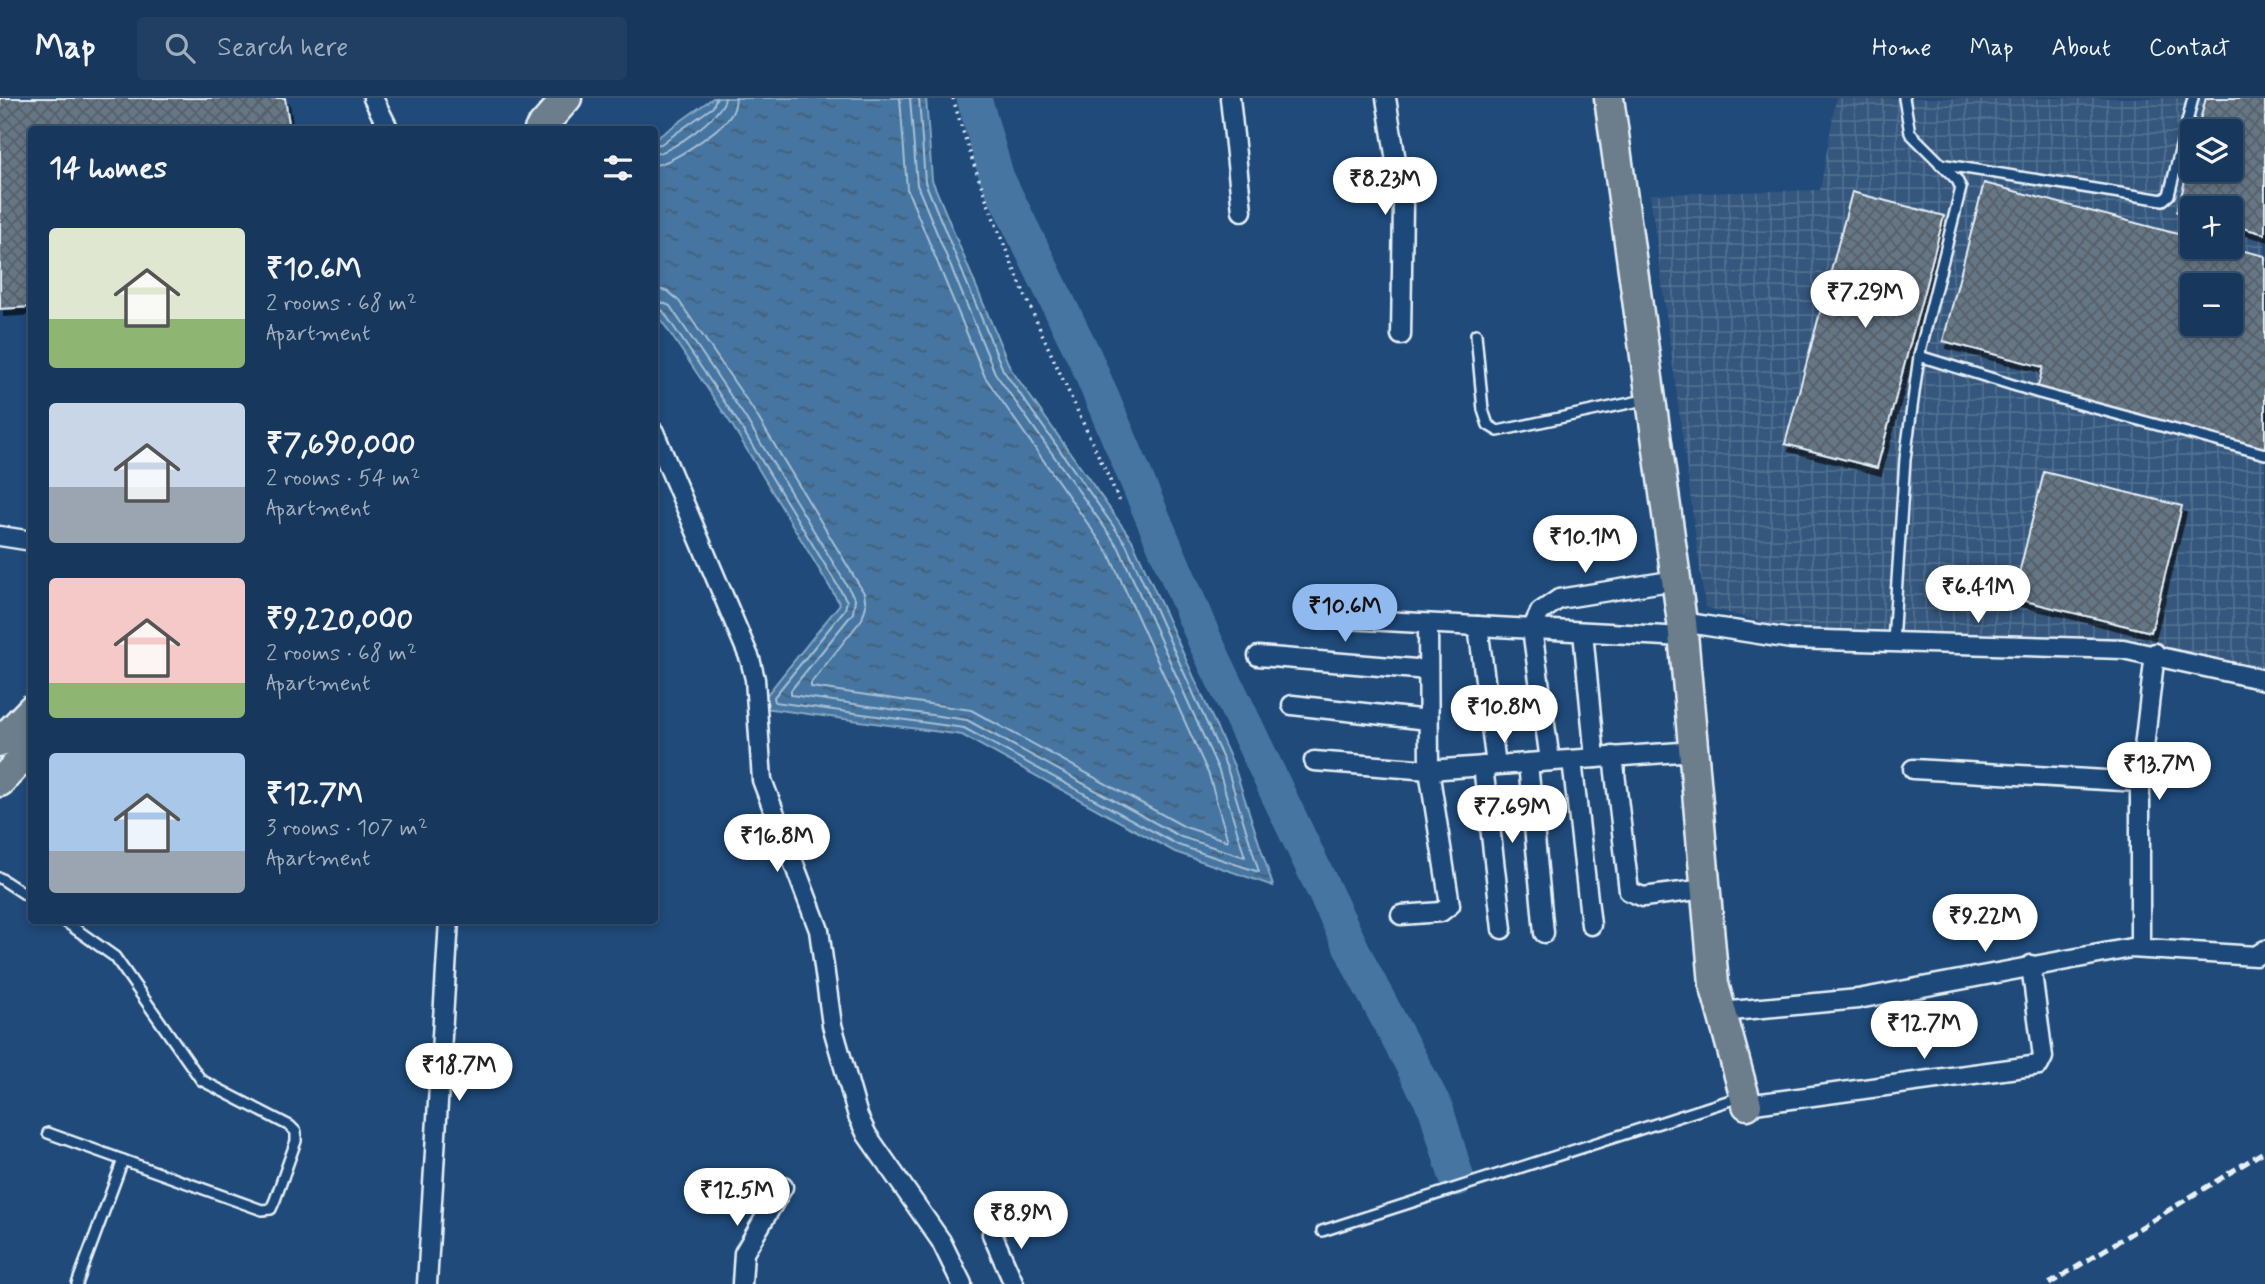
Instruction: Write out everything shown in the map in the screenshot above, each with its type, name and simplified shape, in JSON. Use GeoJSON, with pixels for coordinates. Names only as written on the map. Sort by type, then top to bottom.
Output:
{"type":"FeatureCollection","features":[{"type":"Feature","properties":{"kind":"main road"},"geometry":{"type":"LineString","coordinates":[[542,126],[567,98]]}},
{"type":"Feature","properties":{"kind":"main road"},"geometry":{"type":"LineString","coordinates":[[1609,98],[1683,630],[1714,984],[1746,1100]]}},
{"type":"Feature","properties":{"kind":"main road"},"geometry":{"type":"LineString","coordinates":[[0,741],[28,713]]}},
{"type":"Feature","properties":{"kind":"main road"},"geometry":{"type":"LineString","coordinates":[[0,782],[28,752]]}},
{"type":"Feature","properties":{"kind":"street"},"geometry":{"type":"LineString","coordinates":[[373,98],[387,126]]}},
{"type":"Feature","properties":{"kind":"street"},"geometry":{"type":"LineString","coordinates":[[1230,98],[1242,211]]}},
{"type":"Feature","properties":{"kind":"street"},"geometry":{"type":"LineString","coordinates":[[1386,98],[1405,233],[1401,335]]}},
{"type":"Feature","properties":{"kind":"street"},"geometry":{"type":"LineString","coordinates":[[658,441],[750,659],[755,679],[762,780],[819,930],[832,1025],[858,1116],[867,1135],[941,1241],[962,1284]]}},
{"type":"Feature","properties":{"kind":"street"},"geometry":{"type":"LineString","coordinates":[[0,536],[28,540]]}},
{"type":"Feature","properties":{"kind":"street"},"geometry":{"type":"LineString","coordinates":[[1550,761],[1532,629],[1540,612],[1559,598],[1676,580]]}},
{"type":"Feature","properties":{"kind":"street"},"geometry":{"type":"LineString","coordinates":[[1308,617],[1583,632],[1683,630],[1791,639],[2123,649],[2155,653],[2265,680]]}},
{"type":"Feature","properties":{"kind":"street"},"geometry":{"type":"LineString","coordinates":[[1401,915],[1441,912],[1450,905],[1429,770],[1428,624]]}},
{"type":"Feature","properties":{"kind":"street"},"geometry":{"type":"LineString","coordinates":[[1478,626],[1502,929]]}},
{"type":"Feature","properties":{"kind":"street"},"geometry":{"type":"LineString","coordinates":[[1583,632],[1629,891],[1643,897],[1705,890]]}},
{"type":"Feature","properties":{"kind":"street"},"geometry":{"type":"LineString","coordinates":[[2140,948],[2140,782],[2155,653]]}},
{"type":"Feature","properties":{"kind":"street"},"geometry":{"type":"LineString","coordinates":[[1258,656],[1428,670]]}},
{"type":"Feature","properties":{"kind":"street"},"geometry":{"type":"LineString","coordinates":[[1292,705],[1428,720]]}},
{"type":"Feature","properties":{"kind":"street"},"geometry":{"type":"LineString","coordinates":[[1314,761],[1429,770],[1693,751]]}},
{"type":"Feature","properties":{"kind":"street"},"geometry":{"type":"LineString","coordinates":[[1572,760],[1591,925]]}},
{"type":"Feature","properties":{"kind":"street"},"geometry":{"type":"LineString","coordinates":[[1528,763],[1544,933]]}},
{"type":"Feature","properties":{"kind":"street"},"geometry":{"type":"LineString","coordinates":[[1913,769],[2140,782]]}},
{"type":"Feature","properties":{"kind":"street"},"geometry":{"type":"LineString","coordinates":[[427,1284],[449,924]]}},
{"type":"Feature","properties":{"kind":"street"},"geometry":{"type":"LineString","coordinates":[[1721,1012],[1858,999],[2031,965],[2140,948],[2256,956],[2265,950]]}},
{"type":"Feature","properties":{"kind":"street"},"geometry":{"type":"LineString","coordinates":[[1746,1100],[2039,1065],[2043,1057],[2031,965]]}},
{"type":"Feature","properties":{"kind":"street"},"geometry":{"type":"LineString","coordinates":[[742,1284],[744,1253],[783,1187]]}},
{"type":"Feature","properties":{"kind":"street"},"geometry":{"type":"LineString","coordinates":[[992,1234],[1014,1284]]}},
{"type":"Feature","properties":{"kind":"lane"},"geometry":{"type":"LineString","coordinates":[[1893,642],[1905,459],[1919,356],[1961,188],[1957,180],[1910,133],[1904,98]]}},
{"type":"Feature","properties":{"kind":"lane"},"geometry":{"type":"LineString","coordinates":[[1940,164],[2163,201],[2169,195],[2193,98]]}},
{"type":"Feature","properties":{"kind":"lane"},"geometry":{"type":"LineString","coordinates":[[1476,334],[1483,410],[1488,425],[1498,432],[1650,399]]}},
{"type":"Feature","properties":{"kind":"lane"},"geometry":{"type":"LineString","coordinates":[[1919,356],[2039,393],[2265,454]]}},
{"type":"Feature","properties":{"kind":"lane"},"geometry":{"type":"LineString","coordinates":[[0,878],[28,896]]}},
{"type":"Feature","properties":{"kind":"lane"},"geometry":{"type":"LineString","coordinates":[[48,1133],[262,1210],[271,1209],[296,1141],[296,1132],[290,1126],[201,1080],[115,957],[69,924]]}},
{"type":"Feature","properties":{"kind":"lane"},"geometry":{"type":"LineString","coordinates":[[1322,1231],[1746,1100]]}},
{"type":"Feature","properties":{"kind":"lane"},"geometry":{"type":"LineString","coordinates":[[77,1284],[123,1160]]}},
{"type":"Feature","properties":{"kind":"path"},"geometry":{"type":"LineString","coordinates":[[953,98],[975,174],[1016,274],[1120,502]]}},
{"type":"Feature","properties":{"kind":"shaded area"},"geometry":{"type":"Polygon","coordinates":[[[1836,98],[2265,98],[2265,669],[2126,641],[1904,636],[1770,624],[1705,607],[1650,194],[1820,190],[1836,98]]]}},
{"type":"Feature","properties":{"kind":"water"},"geometry":{"type":"Polygon","coordinates":[[[713,98],[926,98],[932,180],[1010,368],[1132,540],[1234,766],[1273,886],[1175,852],[962,735],[757,707],[840,604],[732,425],[658,315],[658,137],[713,98]]]}},
{"type":"Feature","properties":{"kind":"building"},"geometry":{"type":"Polygon","coordinates":[[[0,98],[285,98],[289,126],[28,126],[28,307],[0,309],[0,98]]]}},
{"type":"Feature","properties":{"kind":"building"},"geometry":{"type":"Polygon","coordinates":[[[2206,98],[2265,98],[2265,234],[2243,228],[2243,196],[2181,196],[2185,182],[2243,182],[2243,119],[2200,119],[2206,98]]]}},
{"type":"Feature","properties":{"kind":"building"},"geometry":{"type":"Polygon","coordinates":[[[1984,183],[2180,235],[2180,259],[2243,259],[2243,251],[2265,256],[2265,450],[2037,390],[2043,367],[1943,341],[1984,183]]]}},
{"type":"Feature","properties":{"kind":"building"},"geometry":{"type":"Polygon","coordinates":[[[1852,192],[1944,216],[1877,468],[1785,444],[1852,192]]]}},
{"type":"Feature","properties":{"kind":"building"},"geometry":{"type":"Polygon","coordinates":[[[2044,472],[2182,506],[2151,632],[2013,598],[2044,472]]]}},
{"type":"Feature","properties":{"kind":"waterway"},"geometry":{"type":"LineString","coordinates":[[974,98],[997,178],[1085,358],[1206,643],[1361,968],[1436,1109],[1457,1179]]}},
{"type":"Feature","properties":{"kind":"railway"},"geometry":{"type":"LineString","coordinates":[[2049,1284],[2265,1151]]}}]}
